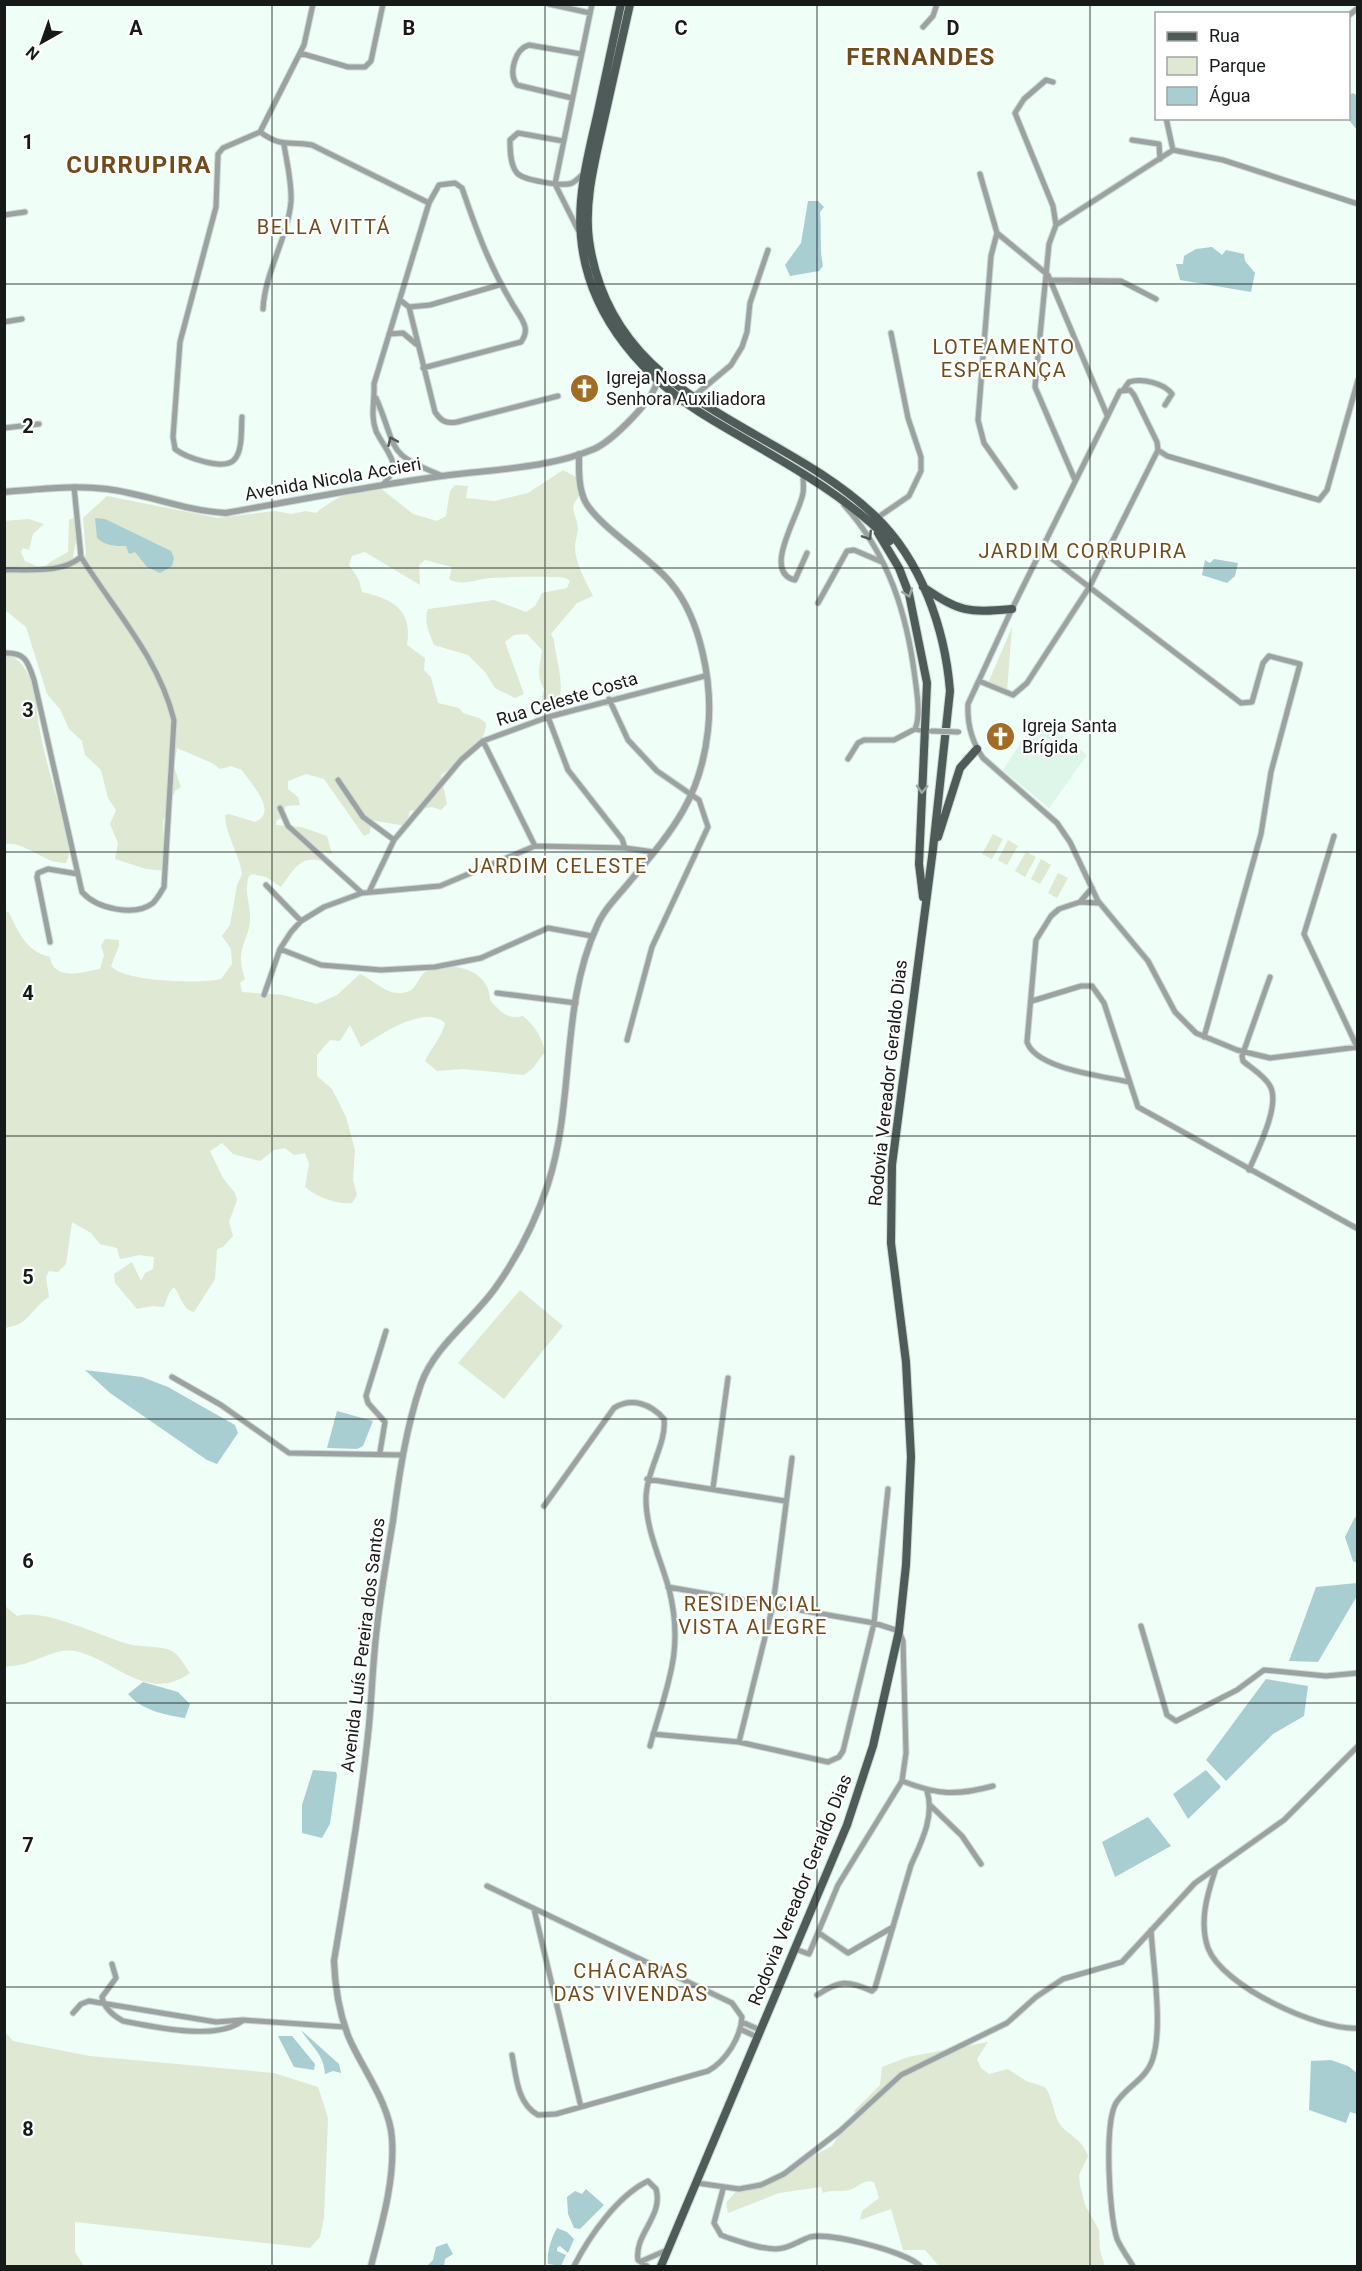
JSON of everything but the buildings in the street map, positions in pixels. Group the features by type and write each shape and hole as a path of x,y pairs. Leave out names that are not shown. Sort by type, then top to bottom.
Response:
{"main road":[{"name":"Rodovia Vereador Geraldo Dias","path":"621,4 585,173 581,237 585,263 601,305 626,345 657,381 683,402 831,491 874,520"},
{"name":"Rodovia Vereador Geraldo Dias","path":"630,4 594,164 589,205 589,238 600,283 617,318 645,356 692,398 848,493 874,520 922,585 944,648 950,691 933,849 896,1129 890,1213 910,1410 910,1494 899,1631 864,1775 843,1836 661,2266"},
{"path":"874,520 898,568 916,618 927,683 928,731 919,864 924,910"},
{"path":"922,585 944,602 962,610 1012,609"},
{"path":"933,849 960,768 977,749"}],"street":[{"path":"243,417 239,449 234,459 227,463 184,457 175,449 173,437 180,342 216,207 218,193 216,160 223,148 260,132 300,53 308,34 314,4"},
{"path":"300,53 348,67 365,67 371,61 383,4"},
{"path":"549,4 590,13"},
{"path":"581,237 574,218 556,190 555,184 592,4"},
{"path":"923,27 933,16 937,4"},
{"path":"572,98 517,85 513,75 516,54 524,46 529,45 581,54"},
{"path":"1053,82 1046,80 1035,88 1015,113 1053,206 1054,228 1035,387 1075,480"},
{"path":"1166,120 1173,150"},
{"path":"260,132 284,145 300,142 312,144 429,203"},
{"path":"563,141 518,133 510,140 513,166 518,174 555,184 572,183 585,173"},
{"path":"1132,140 1159,144 1160,159"},
{"path":"263,309 264,293 287,220 291,199 284,145"},
{"path":"1054,228 1173,150 1222,160 1358,204"},
{"path":"980,174 997,233 992,256 978,420 984,443 1015,487"},
{"path":"423,368 521,342 525,336 526,326 499,285 462,188 447,182 440,184 429,203 374,384 375,397 393,447 400,456 412,464 443,476"},
{"path":"4,215 25,212"},
{"path":"997,233 1049,277 1107,415"},
{"path":"692,398 731,365 742,347 747,332 750,303 768,250"},
{"path":"1049,277 1121,281 1156,299"},
{"path":"409,307 430,305 499,285"},
{"path":"400,300 409,307 435,412 444,422 457,422 558,396"},
{"path":"4,322 22,320"},
{"path":"389,334 403,333 417,346"},
{"path":"874,520 909,496 921,471 921,457 908,418 891,333"},
{"path":"1165,405 1173,394 1162,386 1136,380 1129,382 1122,390 1107,415 968,704 970,731 977,749 1057,824 1070,842 1099,903 1148,961 1175,1012 1186,1025 1204,1037 1243,1052 1270,1058 1357,1048 1304,934 1334,836"},
{"path":"1158,450 1167,456 1319,500 1327,490 1358,380"},
{"name":"Avenida Nicola Accieri","path":"4,492 74,487 110,489 201,510 226,513 383,485 514,468 579,454 609,440 649,401 657,381"},
{"path":"979,681 1006,694 1013,695 1020,692 1090,586 1158,450 1157,442 1134,395 1122,390"},
{"path":"375,397 372,410 376,430 393,460 395,469"},
{"path":"649,401 683,402"},
{"path":"4,428 39,424"},
{"name":"Avenida Luís Pereira dos Santos","path":"371,2266 386,2203 392,2138 388,2120 345,2027 335,1988 334,1961 364,1776 377,1627 403,1455 423,1380 434,1359 495,1288 520,1248 540,1205 559,1141 576,1003 583,964 592,936 603,914 654,852 693,796 709,727 705,676 699,646 685,603 658,569 586,502 580,482 579,454"},
{"path":"383,485 395,469 412,464"},
{"path":"803,475 803,493 781,552 783,574 787,578 795,580 807,553"},
{"path":"4,653 22,655 27,660 34,680 82,892 92,901 104,906 138,910 154,902 164,887 174,720 168,695 142,645 81,557 74,487"},
{"path":"831,491 869,537 907,623 916,690 918,722 915,729"},
{"path":"818,603 847,551 854,550 882,562"},
{"path":"1042,551 1240,703 1252,702 1263,663 1269,656 1300,664 1271,772 1261,834 1204,1037"},
{"path":"4,570 57,568 68,566 81,557"},
{"name":"Rua Celeste Costa","path":"369,892 394,840 461,760 483,741 548,717 609,699 705,676"},
{"path":"609,699 619,724 634,747 657,771 699,800 708,827 652,947 627,1040"},
{"path":"548,717 568,770 622,839 625,848"},
{"path":"848,759 858,743 864,740 894,740 915,729 970,731"},
{"path":"483,741 535,846"},
{"path":"338,780 363,817 394,840"},
{"path":"280,808 284,819 294,832 362,893"},
{"path":"264,995 280,949 294,927 324,907 362,893 440,886 535,846 625,848 654,852"},
{"path":"50,942 38,873 48,869 78,874"},
{"path":"266,885 301,921"},
{"path":"1080,902 1092,888"},
{"path":"1099,903 1080,902 1059,909 1051,916 1036,940 1033,948 1032,1001 1028,1042 1036,1056 1044,1061 1129,1082"},
{"path":"280,949 321,965 381,970 435,967 481,958 548,928 592,936"},
{"path":"1249,1170 1272,1111 1273,1095 1268,1081 1243,1061 1243,1052 1270,977"},
{"path":"1032,1001 1081,986 1092,986 1104,1003 1138,1107 1358,1229"},
{"path":"497,993 576,1003"},
{"path":"380,1452 385,1422 368,1403 366,1396 386,1330"},
{"path":"172,1377 221,1406 289,1453 380,1452 403,1455"},
{"path":"713,1488 728,1378"},
{"path":"544,1506 605,1420 623,1402 640,1403 659,1413 664,1419 663,1438 647,1479 646,1501 651,1529 669,1587 677,1644 676,1659 650,1746"},
{"path":"739,1742 773,1605 792,1458"},
{"path":"647,1479 785,1500"},
{"path":"653,1734 739,1742 828,1762 839,1757 863,1678 874,1623 888,1489"},
{"path":"669,1587 874,1623 899,1631 905,1664 906,1753 902,1781 838,1885 809,1954 795,1949"},
{"path":"1141,1626 1167,1715 1176,1721 1237,1690 1264,1670 1326,1676 1358,1673"},
{"path":"697,2183 723,2188 751,2188 784,2174 840,2131 901,2075 1007,2022 1036,1997 1063,1979 1122,1962 1195,1883 1284,1820 1358,1746"},
{"path":"902,1781 927,1791 952,1794 993,1786"},
{"path":"817,1995 845,1982 852,1982 872,1991 875,1989 911,1865 919,1850 931,1806 927,1791"},
{"path":"931,1806 962,1836 981,1864"},
{"path":"1216,1870 1206,1898 1204,1921 1208,1947 1218,1966 1258,1994 1295,2012 1329,2026 1358,2028"},
{"path":"487,1886 732,2003 742,2017 741,2026 724,2059 708,2071 544,2116 532,2112 520,2093 512,2055"},
{"path":"534,1909 580,2107"},
{"path":"819,1933 848,1953 893,1927"},
{"path":"1133,2266 1118,2241 1112,2219 1110,2126 1115,2104 1146,2073 1153,2059 1156,2027 1151,1930"},
{"path":"112,1964 116,1978 102,1997 114,2016 123,2020 159,2028 225,2030 243,2020"},
{"path":"73,2013 81,2004 89,2001 216,2022 243,2020 345,2027"},
{"path":"741,2026 758,2033"},
{"path":"574,2266 597,2228 636,2190 650,2181 657,2189 658,2207 638,2246 638,2260 647,2266"},
{"path":"723,2188 714,2223 721,2235 726,2237 774,2249 786,2248 810,2237 836,2238 904,2256 920,2266"},
{"path":"642,2261 668,2249"}],"shaded area":[{"path":"1036,720 1063,736 1087,755 1049,808 1003,770"}],"green space":[{"path":"563,470 576,477 581,494 573,507 578,528 575,553 581,572 593,596 577,603 551,634 561,680 558,700 541,702 544,689 539,675 542,650 527,634 514,635 505,642 524,694 515,698 495,688 485,672 468,655 434,645 426,619 428,609 494,600 526,612 535,606 542,593 567,588 570,581 566,578 498,578 459,582 449,579 452,567 425,560 419,565 420,585 365,552 352,556 349,565 359,580 362,592 391,602 403,614 407,623 407,645 425,658 424,670 431,677 438,703 459,708 463,713 479,718 486,723 485,731 470,753 441,775 447,804 441,810 432,807 410,811 405,826 371,820 370,833 364,836 324,779 306,774 288,781 288,789 298,797 300,805 286,806 282,817 276,821 276,825 301,827 327,836 332,854 323,852 321,861 314,859 302,862 281,887 266,877 252,874 249,876 247,891 250,923 241,958 245,979 240,983 242,992 283,995 317,1004 337,995 360,974 388,991 400,993 411,990 422,975 429,970 449,966 459,967 469,970 484,982 490,1000 501,1011 513,1017 523,1016 540,1037 545,1052 532,1069 524,1075 463,1069 437,1071 425,1061 445,1023 436,1018 426,1017 402,1023 361,1047 350,1025 340,1041 330,1040 317,1055 317,1076 332,1089 346,1117 355,1150 353,1180 357,1195 352,1203 327,1200 305,1187 309,1164 305,1153 294,1155 285,1148 274,1150 260,1161 233,1154 222,1143 210,1151 237,1200 229,1222 233,1236 223,1247 217,1249 215,1279 194,1312 184,1305 174,1287 164,1307 152,1306 137,1309 115,1283 114,1274 132,1262 141,1281 145,1273 153,1269 154,1257 140,1255 120,1259 117,1248 100,1244 91,1233 72,1222 66,1264 58,1272 49,1271 46,1277 49,1297 25,1320 5,1328 4,915 8,911 24,940 34,950 50,957 57,970 63,973 100,969 104,955 101,946 105,939 119,940 111,966 118,971 163,980 211,981 221,979 232,964 231,949 222,936 230,925 237,885 242,874 227,830 225,815 229,814 255,822 262,817 264,804 242,770 231,766 220,769 212,763 177,748 174,767 181,787 175,791 163,821 165,871 146,869 115,859 118,843 110,824 116,810 108,798 101,770 85,755 82,741 69,729 60,709 47,694 26,627 5,610 4,521 29,519 44,524 33,534 29,550 23,548 21,552 25,561 43,569 50,562 68,552 69,520 75,517 78,532 73,556 75,560 84,559 86,554 83,518 107,496 218,518 275,511 291,514 306,511 316,513 345,495 379,487 413,514 437,521 446,516 450,491 455,485 468,486 466,498 495,501 528,493"},
{"path":"1012,627 1007,691 989,681"},
{"path":"4,654 17,659 38,695 37,716 44,748 69,834 70,849 66,863 50,860 21,846 5,844"},
{"path":"993,834 1003,839 992,859 982,854"},
{"path":"1008,840 1018,846 1007,865 998,860"},
{"path":"1026,852 1036,857 1025,877 1015,871"},
{"path":"1041,859 1051,865 1040,884 1031,879"},
{"path":"1058,873 1068,878 1057,898 1048,893"},
{"path":"520,1290 563,1326 504,1399 458,1363"},
{"path":"5,1606 17,1616 29,1615 57,1619 128,1644 170,1650 180,1658 190,1673 174,1681 159,1684 145,1682 89,1656 69,1650 25,1664 5,1667"},
{"path":"4,2031 13,2041 90,2056 274,2073 318,2087 328,2118 324,2218 320,2237 310,2248 75,2222 75,2252 84,2266 5,2266"},
{"path":"988,2042 977,2059 981,2068 989,2074 1008,2069 1026,2081 1045,2087 1059,2123 1085,2150 1088,2156 1079,2175 1080,2185 1085,2205 1099,2230 1100,2251 1105,2266 939,2266 925,2250 903,2250 891,2209 860,2220 862,2211 879,2198 874,2182 871,2181 845,2191 823,2193 821,2187 779,2193 728,2213 726,2203 740,2187 771,2178 832,2146 849,2119 857,2117 854,2111 880,2085 882,2067 908,2057"}],"water":[{"path":"1352,93 1357,95 1357,130 1349,120"},
{"path":"808,201 818,201 824,207 820,212 823,266 819,271 790,276 785,265 801,243"},
{"path":"1212,247 1222,255 1226,250 1244,254 1245,261 1255,273 1251,292 1180,280 1176,264 1183,264 1184,256 1196,249"},
{"path":"95,518 105,519 171,551 174,558 172,566 160,573 147,567 135,552 129,554 126,546 110,545 100,541 97,538"},
{"path":"1214,559 1238,563 1235,576 1227,583 1202,575 1205,560 1210,563"},
{"path":"85,1370 142,1377 168,1387 235,1425 238,1433 217,1464 207,1460 110,1393"},
{"path":"337,1411 373,1421 363,1446 357,1449 327,1448"},
{"path":"1355,1517 1357,1519 1357,1563 1353,1561 1345,1537"},
{"path":"1357,1583 1357,1596 1318,1662 1289,1661 1316,1587"},
{"path":"1266,1679 1308,1686 1304,1716 1273,1734 1226,1781 1206,1760"},
{"path":"143,1682 178,1692 190,1704 185,1718 154,1711 133,1700 128,1694"},
{"path":"313,1770 336,1772 337,1775 330,1824 322,1838 302,1833 302,1805"},
{"path":"1206,1770 1221,1787 1188,1819 1173,1794"},
{"path":"1148,1817 1171,1846 1115,1877 1102,1842"},
{"path":"301,2030 339,2064 341,2073 333,2071 325,2074 320,2056"},
{"path":"278,2036 292,2036 315,2064 314,2070 294,2067"},
{"path":"1331,2060 1348,2066 1357,2073 1357,2114 1350,2112 1346,2123 1309,2110 1311,2061"},
{"path":"586,2189 604,2205 580,2229 574,2228 568,2214 567,2197 575,2191 582,2194"},
{"path":"557,2228 567,2232 574,2239 568,2253 560,2246 557,2248 557,2251 566,2255 561,2266 548,2264 550,2245"},
{"path":"447,2243 453,2254 445,2259 444,2266 427,2266 433,2260 436,2247"}],"place":[{"name":"Igreja Nossa Senhora Auxiliadora","path":"585,388"},
{"name":"Igreja Santa Brígida","path":"1001,736"}],"district":[{"name":"FERNANDES","path":"921,57"},
{"name":"CURRUPIRA","path":"139,165"},
{"name":"BELLA VITTÁ","path":"324,227"},
{"name":"LOTEAMENTO ESPERANÇA","path":"1004,358"},
{"name":"JARDIM CORRUPIRA","path":"1083,551"},
{"name":"JARDIM CELESTE","path":"558,866"},
{"name":"RESIDENCIAL VISTA ALEGRE","path":"753,1616"},
{"name":"CHÁCARAS DAS VIVENDAS","path":"631,1982"}]}
